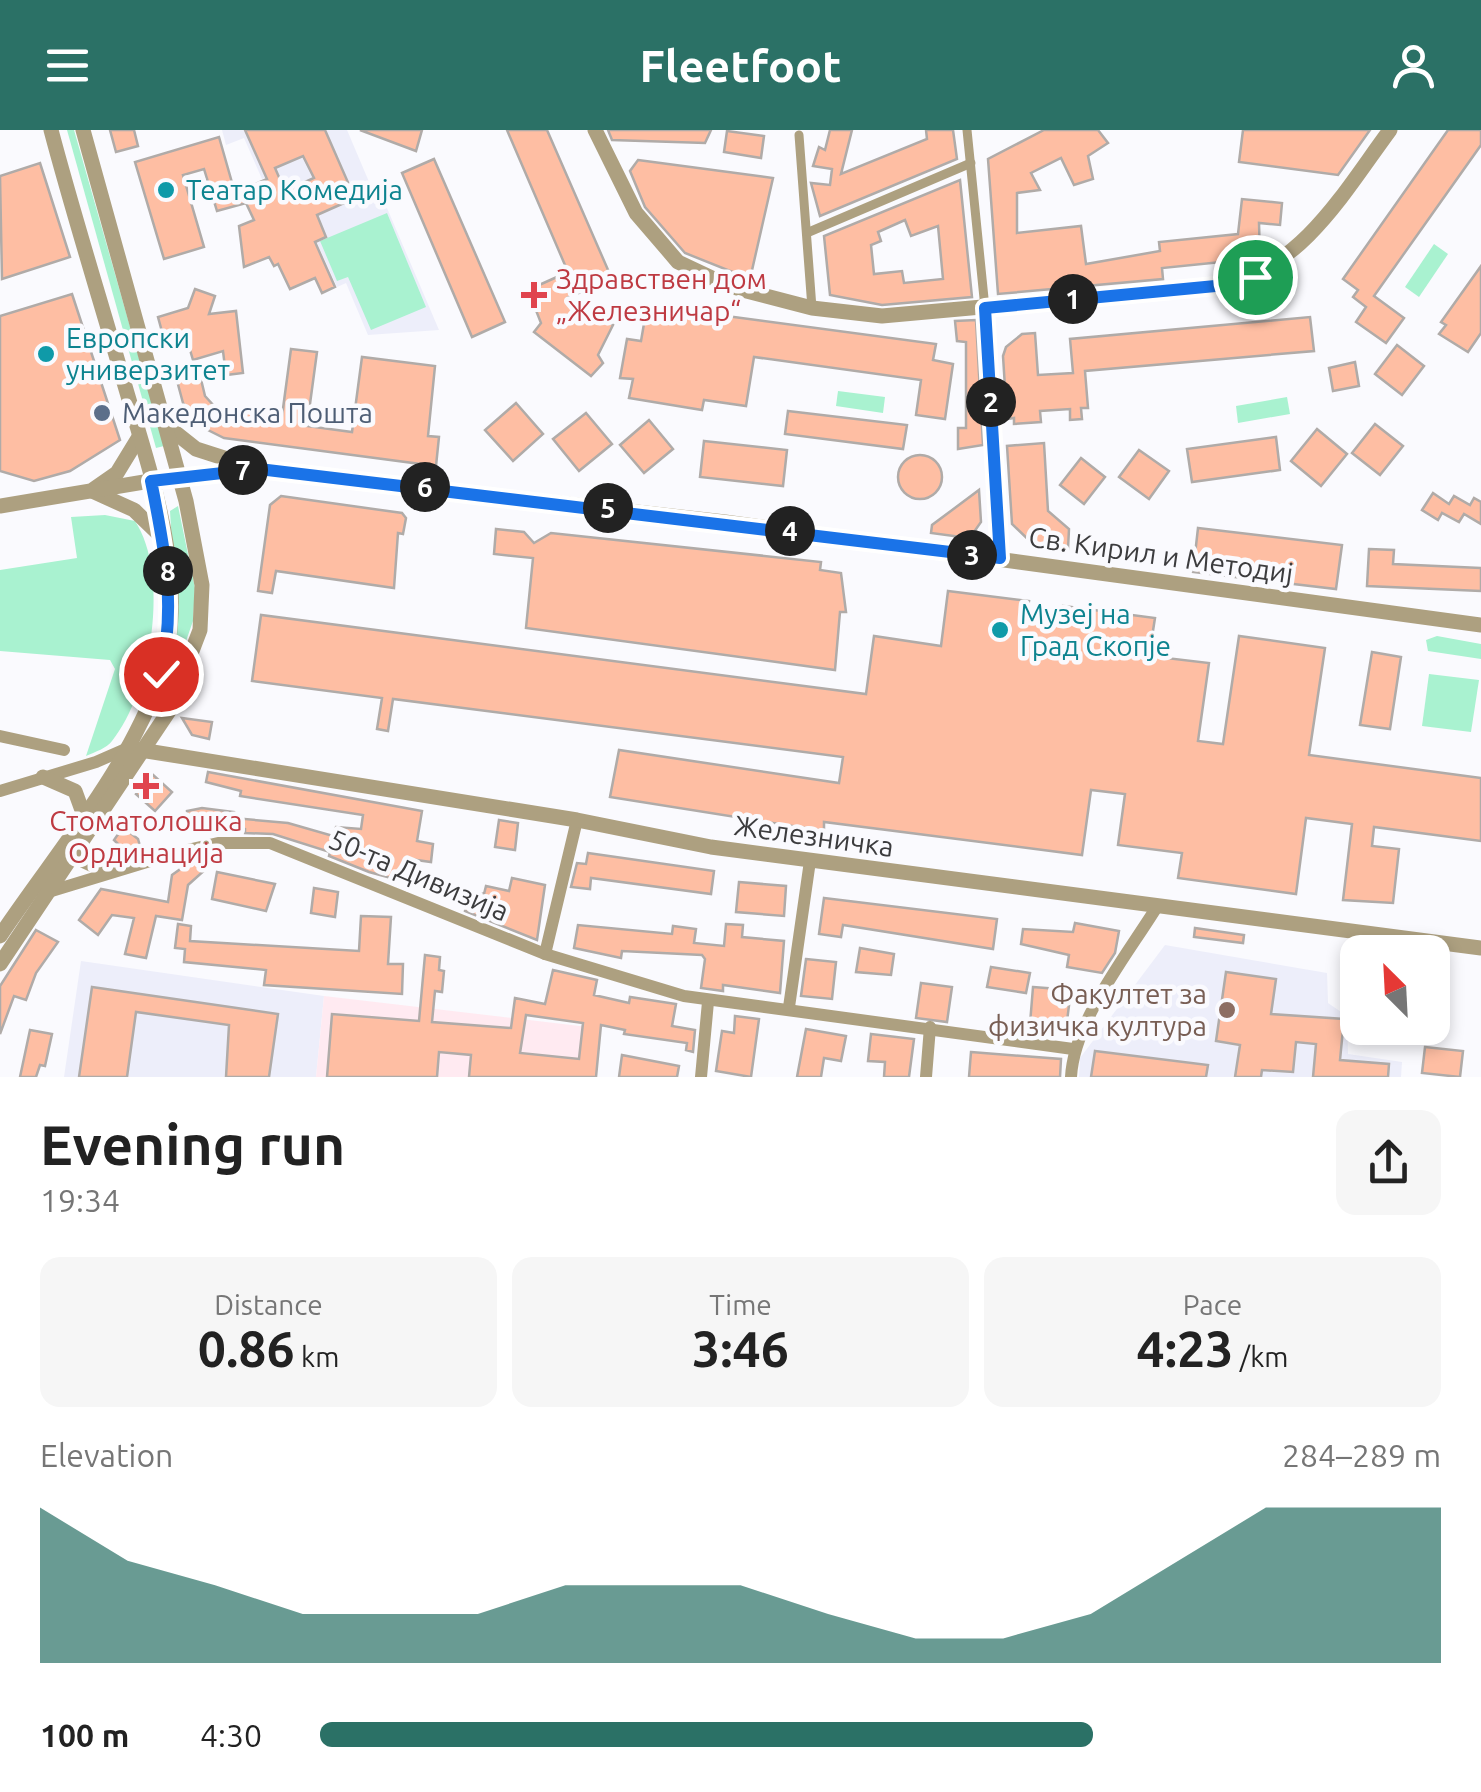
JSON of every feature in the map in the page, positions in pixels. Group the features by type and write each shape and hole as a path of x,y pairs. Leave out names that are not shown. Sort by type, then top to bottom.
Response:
{"street":[{"path":"0,936 83,814 181,688 200,630 202,584 180,476 83,130"},
{"path":"594,130 636,214 678,262 730,287 812,308 882,316 1226,285 1255,277 1308,238 1390,130"},
{"path":"968,130 985,308 1000,558"},
{"path":"0,964 136,748 161,674 171,625 162,538 151,481 49,133"},
{"path":"799,134 812,308"},
{"path":"809,232 971,163"},
{"path":"168,426 196,449 259,469"},
{"path":"139,436 116,473 92,490 134,510 162,538"},
{"name":"Св. Кирил и Методиј","path":"0,506 180,476 259,469 1000,558 1481,624"},
{"path":"0,736 64,750"},
{"path":"0,791 136,748"},
{"name":"Железничка","path":"136,748 810,861 1481,948"},
{"path":"43,777 75,791 83,814"},
{"path":"545,954 576,820"},
{"name":"50-та Дивизија","path":"45,893 218,844 270,842 545,954 708,1002 789,1007 1073,1049"},
{"path":"76,848 84,862 107,873"},
{"path":"789,1007 810,861"},
{"path":"1072,1077 1073,1049 1158,905"},
{"path":"702,1077 708,1002"},
{"path":"926,1077 930,1026"}],"shaded area":[{"path":"222,130 347,130 378,203 384,201 439,330 368,335 346,283 337,287 317,243 309,246 276,173 262,179 244,138 226,145"},
{"name":"Факултет за физичка култура","path":"1165,945 1327,973 1328,1003 1340,1011 1340,1045 1348,1045 1348,1054 1402,1062 1401,1077 1079,1077 1080,1058"},
{"path":"81,961 324,996 316,1077 64,1077"},
{"path":"324,996 588,1027 581,1077 316,1077"}],"green space":[{"path":"67,130 74,130 164,446 156,448"},
{"path":"387,213 426,307 371,330 348,277 337,281 320,241"},
{"path":"1434,244 1448,254 1419,297 1405,287"},
{"path":"838,391 885,397 883,413 836,406"},
{"path":"1287,397 1290,414 1238,423 1236,406"},
{"path":"178,506 195,588 193,621 162,710 177,626 170,511"},
{"path":"105,515 135,521 146,544 152,571 152,632 146,664 126,720 110,743 86,756 115,669 110,660 0,651 0,570 77,558 71,517"},
{"path":"1437,636 1481,644 1481,659 1428,651 1426,640"},
{"path":"1429,674 1479,680 1471,732 1422,726"}],"building":[{"path":"110,130 134,130 138,146 116,152"},
{"path":"245,130 325,130 350,187 339,192 344,203 317,215 326,237 315,242 335,287 322,293 315,278 290,289 278,264 274,266 269,257 244,267 239,226 254,220 246,203 217,211 204,169 183,175 204,247 164,259 135,162 219,137 235,193 267,179","holes":["303,156 314,178 285,191 275,168"]},
{"path":"360,130 422,130 416,151"},
{"path":"507,130 547,130 612,279 569,297 613,325 598,355 603,363 591,376 534,332 541,323 528,290 568,272"},
{"path":"608,130 711,130 705,143 612,140"},
{"path":"830,130 852,130 841,174 927,139 926,130 953,130 957,159 820,216 811,183 830,185 832,169 813,166 819,147 825,150"},
{"path":"1044,130 1098,130 1108,143 1088,156 1093,179 1074,185 1061,158 1031,173 1040,190 1017,193 1017,233 1081,226 1086,264 1160,251 1159,242 1238,234 1242,199 1282,203 1280,225 1259,223 1260,258 1162,268 1163,279 998,294 988,159"},
{"path":"1243,130 1370,130 1338,175 1239,162"},
{"path":"1448,130 1481,130 1481,145 1374,296 1404,318 1386,343 1356,322 1366,307 1353,297 1358,290 1343,279"},
{"path":"727,131 764,136 761,158 724,152"},
{"path":"434,159 505,322 472,337 402,173"},
{"path":"638,160 773,178 750,279 685,253 645,207 630,171"},
{"path":"40,163 70,257 2,279 0,176"},
{"path":"960,180 972,297 882,305 830,295 824,236","holes":["905,220 911,236 938,226 943,279 904,283 902,271 874,274 871,245 881,241 878,232"]},
{"path":"1481,266 1481,333 1468,352 1439,334 1446,325 1441,322"},
{"path":"195,289 215,296 209,314 236,311 243,373 226,375 223,351 193,360 185,333 164,339 158,317 188,308"},
{"path":"72,294 120,440 70,471 34,481 0,471 0,316"},
{"path":"659,307 936,344 933,360 953,364 945,419 916,415 921,380 754,357 746,406 704,400 702,410 629,398 633,379 620,378 627,339 641,341 645,318 657,320"},
{"path":"1310,317 1314,351 1085,371 1088,408 1081,408 1082,419 1070,420 1070,409 1040,411 1041,422 1014,424 1014,418 1007,419 1003,356 1006,347 1022,334 1035,333 1038,375 1073,373 1070,339"},
{"path":"976,320 983,445 958,449 958,428 966,428 966,342 957,341 955,321"},
{"path":"1397,345 1424,366 1402,395 1375,374"},
{"path":"291,349 317,352 307,426 352,432 362,357 435,366 428,436 439,437 436,466 224,438 202,427 183,403 176,377 199,371 205,396 216,408 282,416"},
{"path":"1355,362 1359,386 1333,391 1329,368"},
{"path":"516,403 543,434 513,461 485,430"},
{"path":"788,411 907,425 903,449 785,434"},
{"path":"586,413 612,444 579,471 553,439"},
{"path":"649,420 673,449 644,473 620,445"},
{"path":"1375,424 1403,446 1380,475 1352,453"},
{"path":"1317,429 1347,454 1321,486 1291,461"},
{"path":"1276,437 1280,470 1192,482 1187,449"},
{"path":"704,441 787,450 783,486 700,477"},
{"path":"1044,443 1048,511 1069,529 1068,549 1036,547 1012,524 1007,446"},
{"path":"1139,450 1169,471 1149,499 1119,477"},
{"path":"920,455 936,461 942,477 936,493 920,499 904,493 898,477 904,461"},
{"path":"1081,458 1105,477 1084,504 1060,485"},
{"path":"979,490 981,522 974,532 961,537 931,533 932,525"},
{"path":"1433,493 1449,504 1454,496 1470,505 1474,498 1481,502 1481,524 1464,514 1459,522 1442,513 1438,520 1422,510"},
{"path":"281,496 402,513 406,518 403,534 398,533 394,588 276,571 272,593 258,591 270,505"},
{"path":"1198,528 1342,545 1336,589 1193,572"},
{"path":"496,529 524,532 534,543 551,533 821,562 820,570 841,573 846,612 840,612 835,670 526,628 533,558 494,554"},
{"path":"1369,549 1394,550 1393,564 1481,568 1481,591 1367,586"},
{"path":"948,591 1029,601 1027,613 1061,617 1063,606 1155,618 1149,656 1209,663 1198,741 1223,744 1239,636 1325,648 1309,755 1481,778 1481,841 1374,827 1372,846 1399,849 1393,903 1343,900 1352,824 1306,818 1296,894 1178,878 1182,853 1118,845 1125,794 1091,790 1082,855 824,822 824,831 610,797 619,750 839,783 843,757 393,699 388,731 377,729 382,698 252,681 261,615 866,694 874,636 941,646"},
{"path":"1372,652 1401,657 1390,729 1360,725"},
{"path":"182,718 212,722 209,739 192,735"},
{"path":"208,772 422,811 417,841 433,844 431,862 416,860 413,884 369,872 329,856 330,852 273,834 245,833 245,829 201,822 201,828 188,831 187,811 202,808 234,812 233,818 288,823 333,836 336,827 361,829 363,815 240,796 241,791 206,782"},
{"path":"152,774 172,792 155,811 136,794"},
{"path":"499,820 518,823 515,850 495,847"},
{"path":"123,827 138,839 142,853 131,857 114,840"},
{"path":"588,853 714,871 711,894 591,878 590,889 571,887 577,863 586,864"},
{"path":"196,858 206,869 188,885 182,920 156,916 146,958 125,954 134,918 112,915 98,935 79,920 101,889 168,902 172,875"},
{"path":"217,872 275,884 266,911 212,899"},
{"path":"512,878 545,885 537,940 465,911 469,891 484,894 486,886 509,891"},
{"path":"739,882 786,886 784,916 736,912"},
{"path":"314,888 338,892 335,917 311,913"},
{"path":"824,898 997,919 993,949 843,925 841,937 819,934"},
{"path":"361,916 391,917 388,964 403,964 402,994 264,985 266,970 184,962 185,949 175,948 178,924 191,926 190,941 359,951"},
{"path":"1075,923 1119,931 1115,953 1102,973 1067,967 1069,955 1021,944 1023,929 1073,932"},
{"path":"726,924 743,925 742,937 784,941 780,993 723,985 723,991 701,988 705,959 702,955 622,951 621,958 574,948 578,925 672,934 673,926 696,929 694,943 724,946"},
{"path":"1195,928 1244,935 1243,943 1194,937"},
{"path":"36,930 58,942 36,973 26,1000 14,996 0,1034 0,986"},
{"path":"860,948 894,954 891,975 856,972"},
{"path":"425,955 440,957 439,970 444,971 442,992 435,991 432,1022 511,1028 515,998 545,1004 553,970 597,980 594,995 629,1003 630,997 676,1004 672,1026 695,1030 693,1052 686,1050 687,1043 624,1034 625,1030 601,1025 596,1077 469,1077 471,1055 439,1052 437,1077 327,1077 332,1014 419,1021","holes":["526,1015 583,1023 579,1059 520,1053"]},
{"path":"806,959 836,962 832,999 801,996"},
{"path":"991,967 1030,973 1026,993 987,987"},
{"path":"1226,972 1276,979 1271,1014 1340,1019 1340,1060 1389,1064 1388,1077 1313,1077 1316,1044 1296,1042 1293,1072 1262,1070 1261,1077 1235,1077 1240,1045 1216,1041"},
{"path":"921,983 952,987 947,1022 916,1018"},
{"path":"92,987 278,1014 269,1077 226,1077 229,1025 136,1012 127,1077 79,1077"},
{"path":"1033,987 1071,990 1066,1029 1030,1024"},
{"path":"735,1016 759,1019 751,1077 716,1071 722,1031 734,1033"},
{"path":"806,1029 846,1036 841,1061 824,1058 821,1077 797,1077"},
{"path":"30,1030 52,1034 45,1066 40,1065 36,1077 20,1077"},
{"path":"871,1034 914,1039 909,1077 884,1077 885,1062 868,1061"},
{"path":"1425,1047 1463,1051 1460,1077 1422,1073"},
{"path":"1095,1051 1208,1065 1206,1077 1091,1077"},
{"path":"971,1052 1061,1059 1060,1077 969,1077"},
{"path":"622,1055 679,1066 677,1077 619,1077"}],"place":[{"name":"Театар Комедија","path":"166,190"},
{"name":"Здравствен дом „Железничар“","path":"534,295"},
{"name":"Европски универзитет","path":"46,354"},
{"name":"Македонска Пошта","path":"102,413"},
{"name":"Музеј на Град Скопје","path":"1000,630"},
{"name":"Стоматолошка Ординација","path":"146,786"},
{"name":"Факултет за физичка култура","path":"1227,1010"}],"route":[{"path":"161,674 171,625 168,571 151,481 259,469 1000,558 985,308 1226,285 1255,277"}]}
